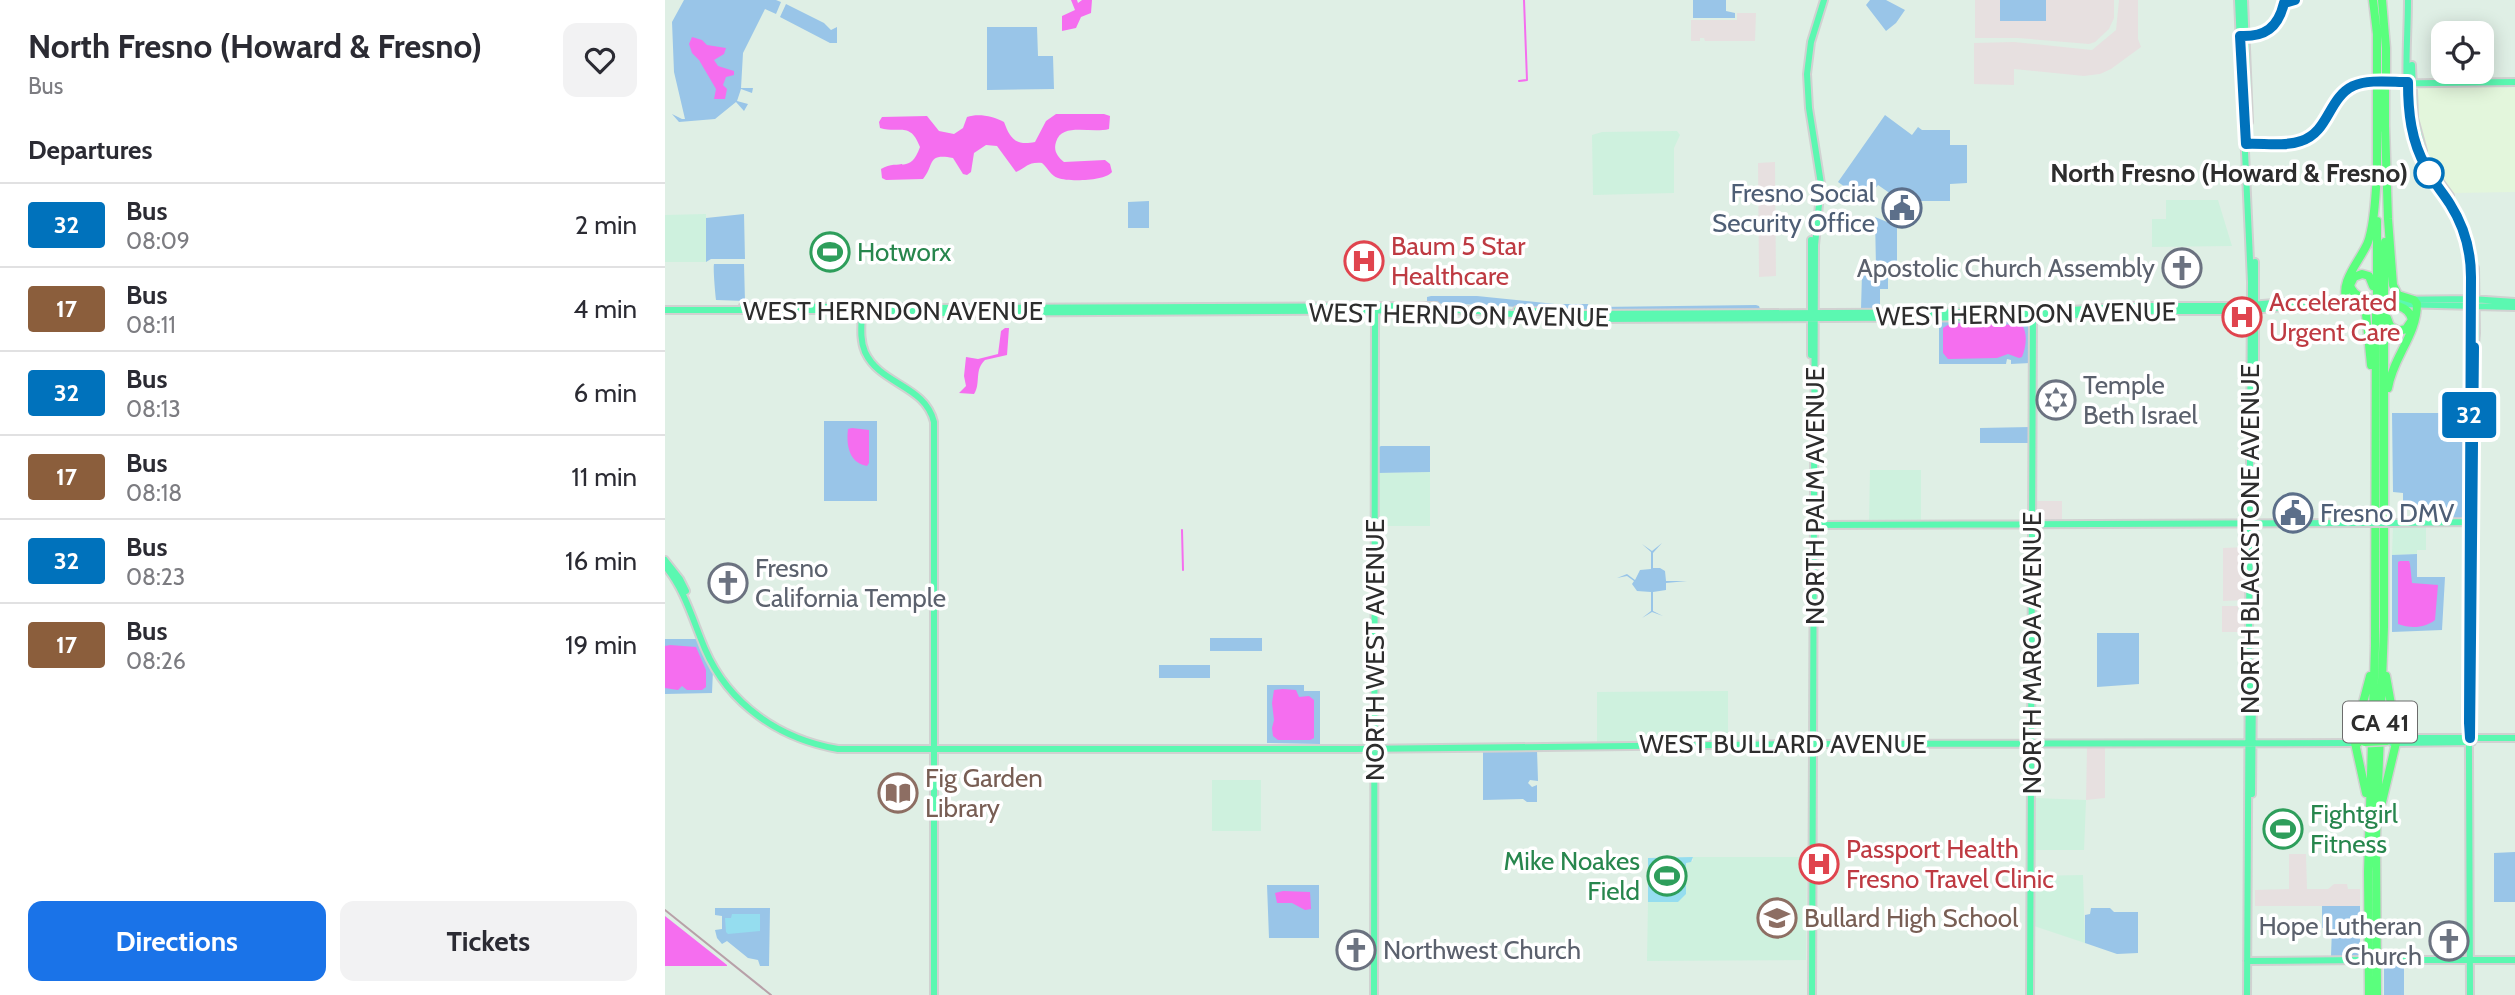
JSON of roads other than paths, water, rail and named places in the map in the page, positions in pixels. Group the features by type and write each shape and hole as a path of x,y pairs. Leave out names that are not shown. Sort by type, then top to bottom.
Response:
{"highway":[{"name":"CA 41","path":"2373,0 2381,75 2377,176 2384,628 2376,839 2377,995"},
{"name":"CA 41","path":"2381,75 2385,34 2382,0"},
{"name":"CA 41","path":"2369,995 2368,831 2380,416 2376,359 2385,237 2385,126 2381,90"},
{"path":"2380,416 2396,361 2414,327 2415,302 2400,296 2393,287 2385,126"},
{"path":"2377,176 2370,234 2349,276 2348,302 2362,309 2367,316 2380,416"},
{"path":"2376,839 2391,740 2384,628"},
{"path":"2368,831 2360,742 2375,646"},
{"path":"2360,742 2391,740"}],"main road":[{"name":"NORTH PALM AVENUE","path":"1811,995 1815,396 1811,242 1817,183 1804,83 1809,39 1822,0"},
{"name":"NORTH BLACKSTONE AVENUE","path":"2242,2 2242,67 2249,111 2248,144 2254,232 2250,453 2254,480 2249,622 2253,650 2248,764 2252,809 2249,961"},
{"name":"NORTH BLACKSTONE AVENUE","path":"2242,2 2249,223 2256,281 2251,346 2255,376 2249,995"},
{"path":"2410,2 2409,114 2416,146 2431,178 2454,211 2470,250 2473,302"},
{"path":"2410,31 2410,82 2421,148 2432,171 2460,214 2475,269 2469,557 2470,995"},
{"name":"NORTH PALM AVENUE","path":"1809,39 1809,108 1821,184 1813,264 1816,286 1811,369 1815,719 1813,744"},
{"path":"2248,144 2293,143 2306,139 2317,132 2336,101 2350,88 2365,83 2515,82"},
{"path":"1810,136 1819,159"},
{"path":"2249,223 2254,232"},
{"path":"2348,302 2415,302"},
{"path":"2348,302 2515,304"},
{"name":"WEST HERNDON AVENUE","path":"665,308 860,308 936,313 1373,308 1481,310 1568,318 2033,314 2129,307 2254,307 2348,302"},
{"path":"860,308 858,344 871,367 917,398 930,420 931,702 935,796 933,968"},
{"path":"860,308 865,352 873,364 921,398 931,411 934,422 935,720 931,787 934,995"},
{"name":"NORTH WEST AVENUE","path":"1373,308 1373,995"},
{"name":"NORTH WEST AVENUE","path":"1373,308 1373,995"},
{"name":"NORTH MAROA AVENUE","path":"2030,995 2033,314"},
{"path":"871,367 887,374"},
{"path":"1811,369 1815,396"},
{"path":"1811,453 1814,480"},
{"path":"1813,525 2470,522"},
{"path":"2470,522 2470,740"},
{"path":"2469,557 2472,578"},
{"path":"665,560 683,584 715,669 732,692 785,733 825,745"},
{"path":"665,566 674,571"},
{"path":"665,566 676,581 696,622"},
{"path":"931,660 935,679"},
{"path":"2469,679 2472,698"},
{"path":"1811,701 1815,719"},
{"path":"931,702 935,720"},
{"path":"2205,744 2223,740"},
{"name":"WEST BULLARD AVENUE","path":"825,745 897,748 1373,748 2196,743 2223,740 2250,742"},
{"path":"2391,740 2514,741"},
{"path":"2250,742 2360,742"},
{"name":"WEST BULLARD AVENUE","path":"2196,743 2250,742"},
{"name":"WEST BULLARD AVENUE","path":"825,745 838,749 897,748"},
{"path":"838,749 846,746"},
{"path":"931,787 935,796"},
{"path":"1371,796 1375,828"},
{"path":"931,809 935,821"},
{"path":"2249,961 2515,960"}],"waterway":[{"path":"1519,81 1527,80 1524,0"},
{"path":"1182,530 1183,570"}],"railway":[{"path":"665,910 771,995"}],"place":[{"name":"North Fresno (Howard & Fresno)","path":"2429,173"},
{"name":"Fresno Social Security Office","path":"1902,208"},
{"name":"Hotworx","path":"830,252"},
{"name":"Baum 5 Star Healthcare","path":"1364,261"},
{"name":"Apostolic Church Assembly","path":"2182,268"},
{"name":"Accelerated Urgent Care","path":"2242,317"},
{"name":"Temple Beth Israel","path":"2056,400"},
{"name":"Fresno DMV","path":"2293,513"},
{"name":"Fresno California Temple","path":"728,583"},
{"name":"Fig Garden Library","path":"898,793"},
{"name":"Fightgirl Fitness","path":"2283,829"},
{"name":"Passport Health Fresno Travel Clinic","path":"1819,864"},
{"name":"Mike Noakes Field","path":"1667,876"},
{"name":"Bullard High School","path":"1777,918"},
{"name":"Hope Lutheran Church","path":"2449,941"},
{"name":"Northwest Church","path":"1356,950"}]}
